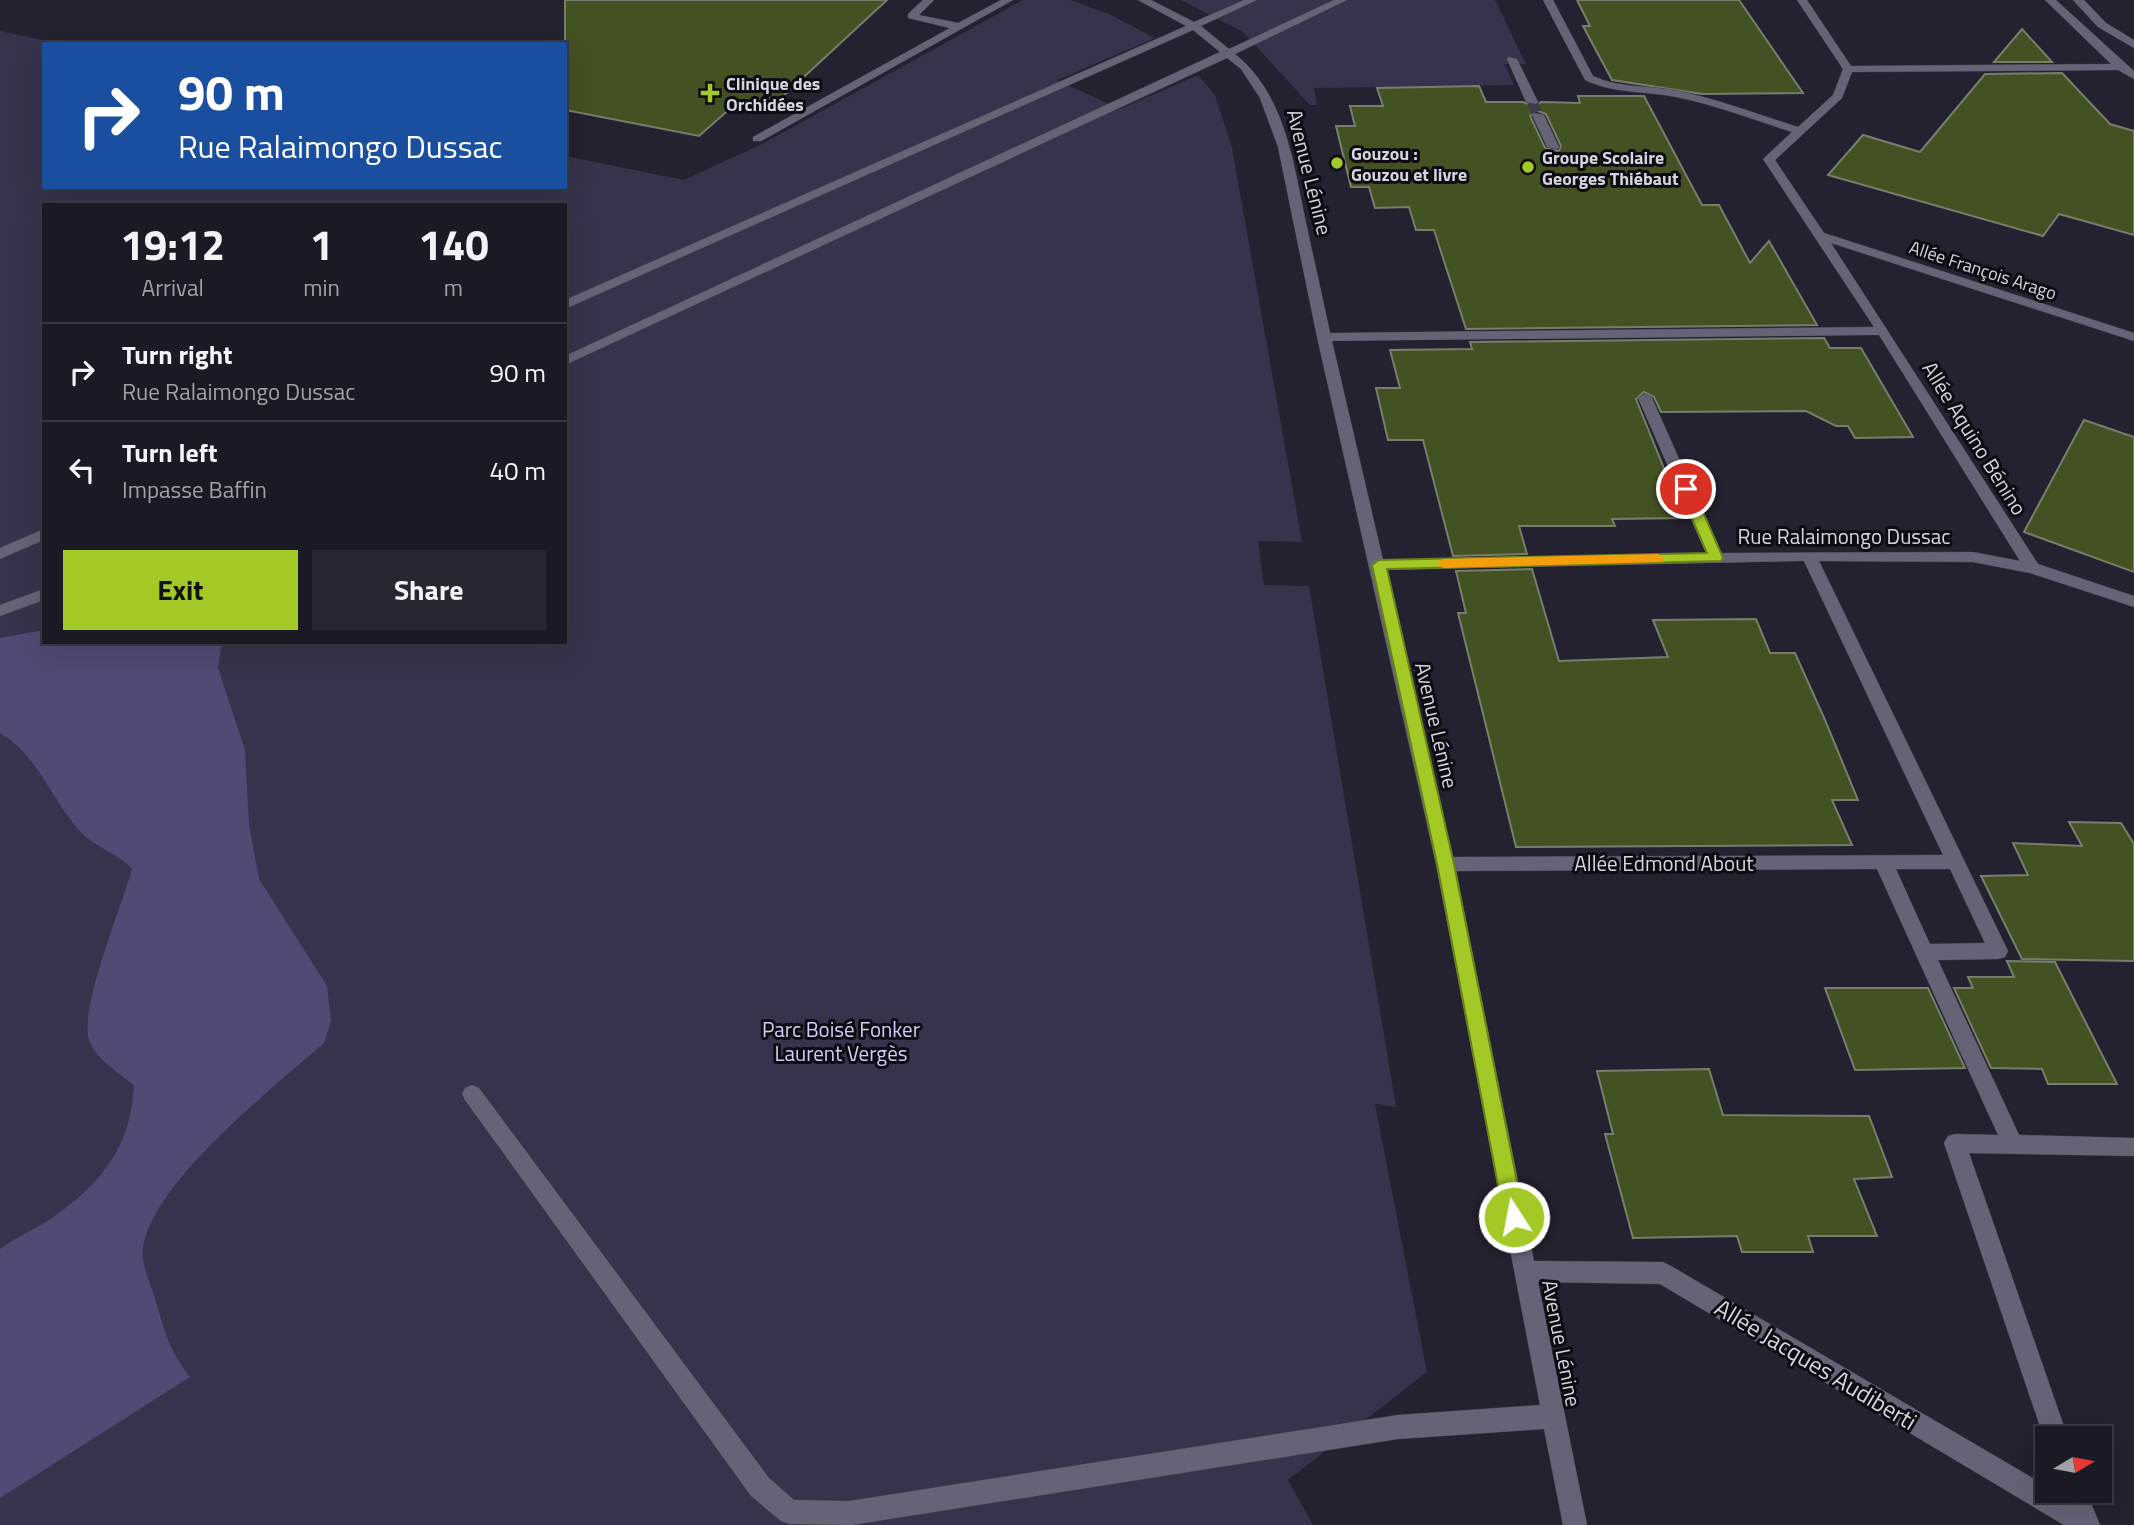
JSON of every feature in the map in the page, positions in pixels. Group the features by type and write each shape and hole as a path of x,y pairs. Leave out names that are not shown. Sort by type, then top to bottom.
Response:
{"street":[{"path":"929,0 912,16 960,27"},
{"path":"757,139 1007,0"},
{"name":"Avenue Lénine","path":"1143,0 1194,26 1231,53 1258,83 1272,111 1284,146 1324,337 1379,565 1445,864 1575,1525"},
{"path":"567,304 1252,0"},
{"path":"567,360 1342,0"},
{"path":"1548,0 1588,78 1626,89 1669,92 1797,130 1838,96 1849,69"},
{"path":"1802,0 1849,69"},
{"path":"2050,0 2120,67 2134,76"},
{"path":"2078,0 2102,25 2134,45"},
{"path":"1512,59 1532,102"},
{"path":"1849,69 2120,67"},
{"path":"1538,116 1553,146"},
{"name":"Allée Aquino Bénino","path":"1797,130 1769,159 1883,331 2032,568"},
{"name":"Allée François Arago","path":"1821,236 2134,337"},
{"path":"1324,337 1883,331"},
{"path":"1645,398 1716,558"},
{"path":"0,554 42,535"},
{"path":"1808,556 1998,951 1925,952"},
{"name":"Rue Ralaimongo Dussac","path":"1379,565 1808,556 1973,558 2032,568 2134,602"},
{"path":"0,611 42,595"},
{"path":"1883,862 2013,1145"},
{"name":"Allée Edmond About","path":"1445,864 1956,862"},
{"path":"472,1094 760,1487 790,1511 849,1513 1398,1427 1553,1416"},
{"path":"2052,1426 1955,1143 2134,1147"},
{"name":"Allée Jacques Audiberti","path":"1525,1271 1663,1273 2087,1524"},
{"path":"2079,1503 2087,1524"}],"green space":[{"name":"Parc Boisé Fonker Laurent Vergès","path":"1023,0 1071,0 1109,14 1155,38 1057,80 1120,109 1198,75 1215,95 1232,148 1302,542 1258,541 1264,585 1309,586 1396,1107 1375,1104 1427,1372 1288,1480 1313,1525 0,1525 0,31 52,42 42,42 42,189 567,189 567,156 684,180 764,143"},
{"path":"1181,0 1495,0 1526,64 1505,64 1514,85 1314,88 1317,105 1310,105 1243,32"}],"shaded area":[{"path":"42,630 42,644 222,644 218,668 245,750 249,824 259,879 327,986 331,1021 324,1043 245,1112 185,1173 162,1204 147,1233 143,1259 145,1270 169,1343 190,1377 0,1498 0,1249 56,1215 101,1175 120,1144 127,1126 134,1086 97,1054 89,1040 88,1025 90,1005 103,956 132,869 83,834 67,816 34,764 13,742 0,733 0,638"}],"building":[{"name":"Clinique des Orchidées","path":"565,0 887,0 766,112 733,106 699,136 567,110"},
{"path":"1577,0 1739,0 1803,93 1702,94 1612,80 1583,26 1590,26"},
{"path":"2022,29 2052,62 1994,62"},
{"path":"2062,73 2110,124 2134,131 2134,235 2059,214 2043,236 1828,175 1863,135 1920,152 1985,74"},
{"name":"Groupe Scolaire Georges Thiébaut","path":"1479,86 1486,102 1523,102 1535,107 1541,102 1580,103 1578,96 1644,96 1702,205 1719,205 1750,263 1769,241 1817,325 1466,329 1434,230 1416,230 1409,207 1375,208 1369,187 1351,187 1336,126 1355,126 1350,106 1383,106 1377,88","holes":["1535,110 1546,114 1561,146 1559,151 1545,148 1530,116"]},
{"path":"1824,338 1830,348 1861,348 1913,437 1855,438 1848,426 1836,426 1806,411 1661,412 1654,397 1644,392 1636,399 1684,518 1612,519 1615,526 1519,526 1527,554 1453,556 1423,440 1388,440 1376,388 1400,388 1390,350 1472,349 1470,342"},
{"path":"2084,420 2134,437 2134,572 2024,532"},
{"path":"1532,569 1559,661 1668,657 1653,620 1756,619 1770,653 1795,653 1825,720 1858,800 1832,800 1852,845 1516,847 1458,613 1466,613 1456,571"},
{"path":"2069,822 2121,823 2134,844 2134,961 2022,959 1981,876 2028,875 2013,843 2082,846"},
{"path":"2007,961 2055,962 2117,1084 2048,1084 2042,1069 1991,1068 1954,988 1973,988 1968,977 2014,977"},
{"path":"1825,988 1928,988 1965,1068 1855,1070"},
{"path":"1709,1069 1723,1115 1869,1116 1892,1177 1854,1179 1877,1236 1808,1236 1813,1252 1742,1252 1737,1236 1633,1238 1605,1134 1613,1134 1597,1071"}],"tunnel":[{"path":"1532,102 1538,115"}],"slow traffic":[{"path":"1443,563 1658,559"}],"place":[{"name":"Clinique des Orchidées","path":"710,93"},
{"name":"Gouzou : Gouzou et livre","path":"1337,163"},
{"name":"Groupe Scolaire Georges Thiébaut","path":"1528,167"}],"route":[{"path":"1514,1217 1445,864 1379,565 1716,558 1686,489"}]}
